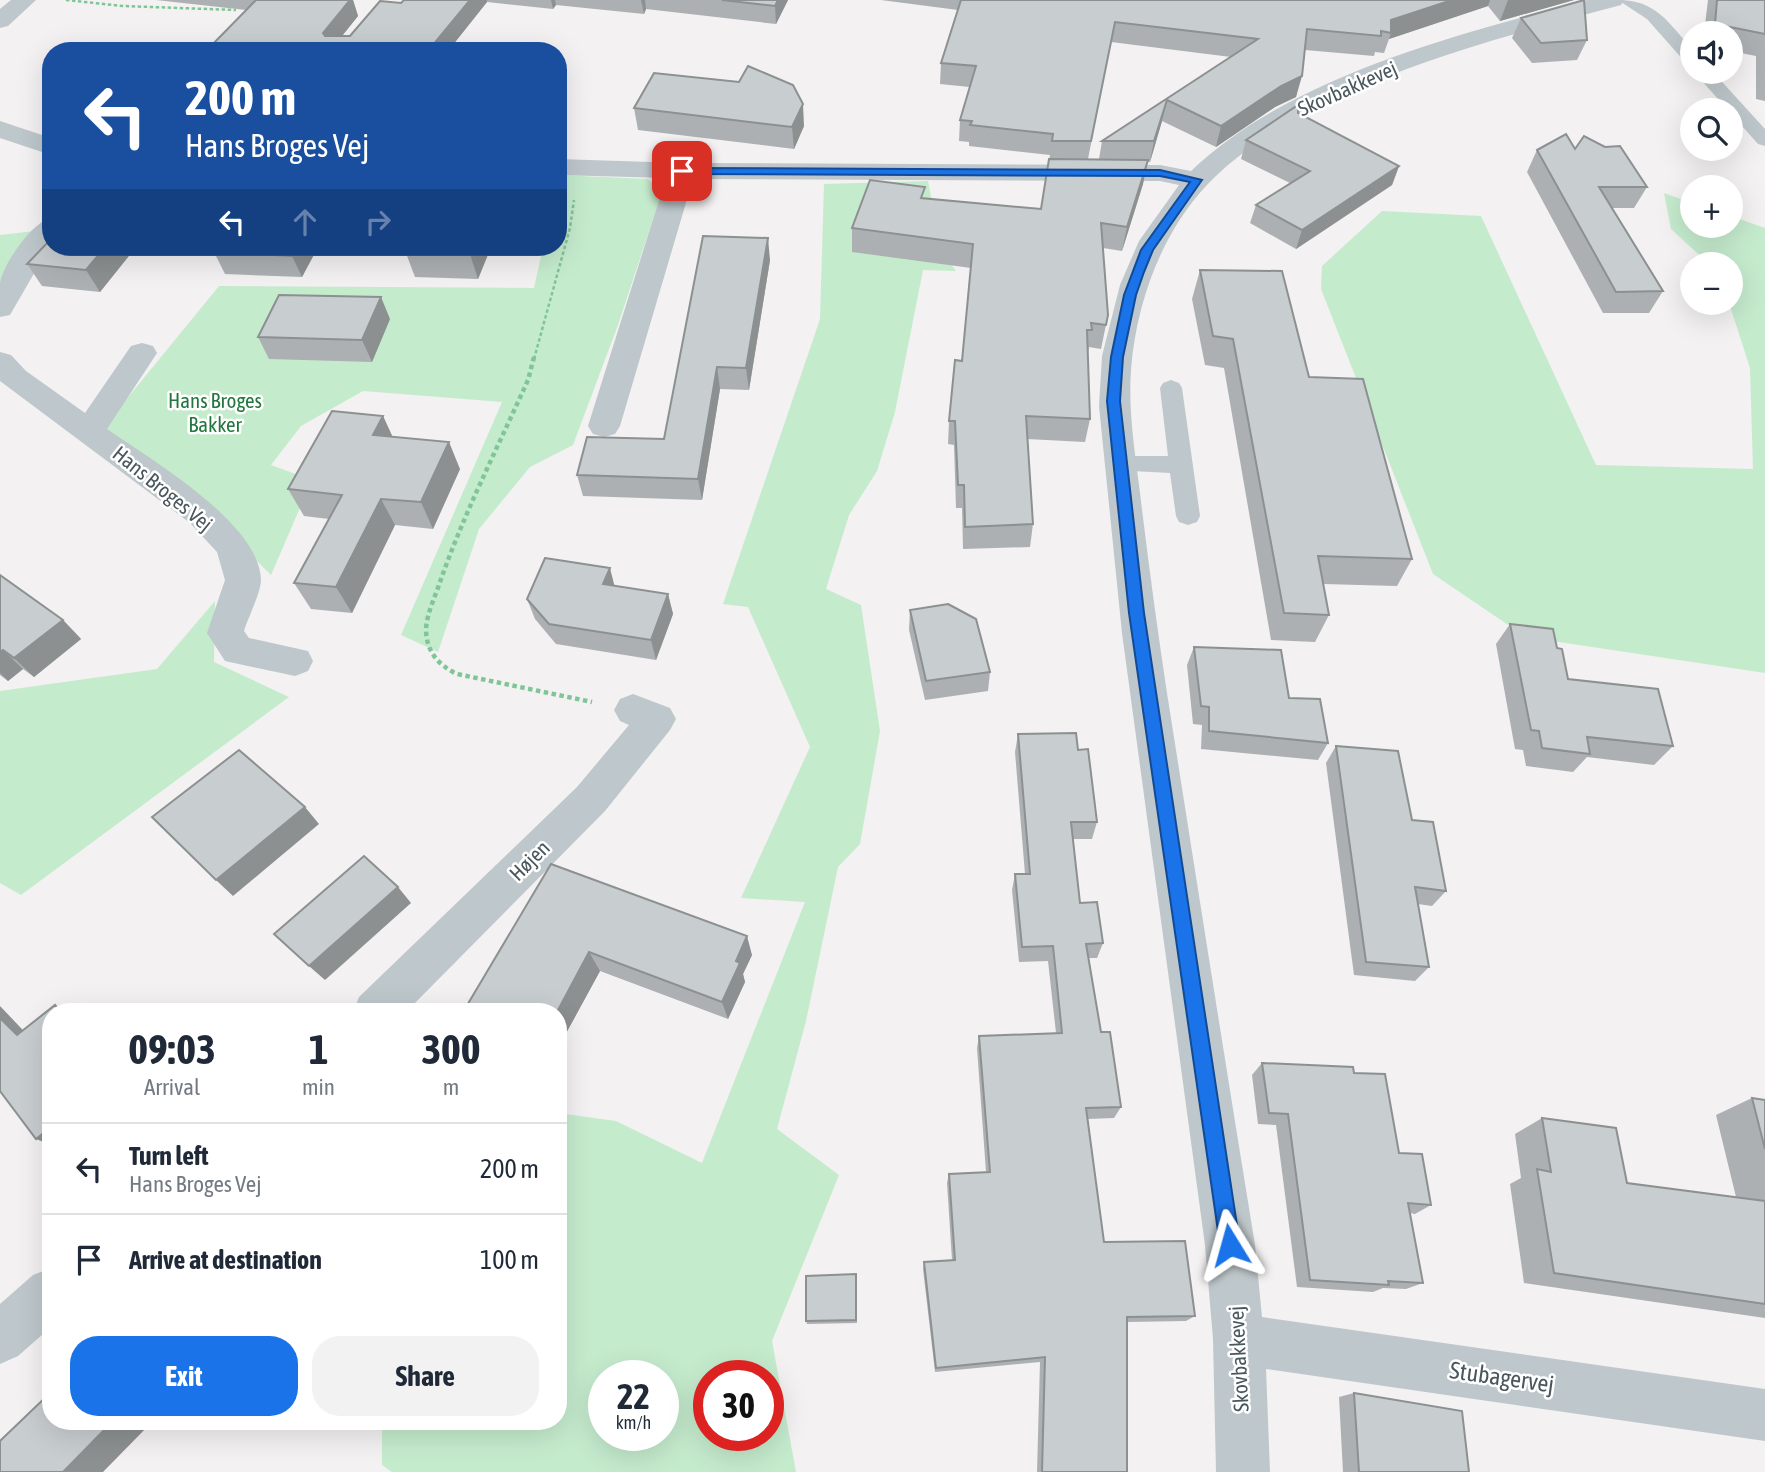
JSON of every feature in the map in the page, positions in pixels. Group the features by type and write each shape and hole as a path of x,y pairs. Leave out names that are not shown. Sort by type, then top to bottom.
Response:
{"street":[{"path":"0,21 25,0"},
{"name":"Skovbakkevej","path":"1243,1472 1239,1339 1228,1231 1136,613 1114,401 1117,357 1130,295 1147,250 1197,180 1232,150 1278,118 1324,95 1427,54 1488,33 1613,0"},
{"path":"0,129 42,144"},
{"path":"567,167 682,171 1160,173 1197,180"},
{"path":"604,426 682,171"},
{"path":"0,308 32,248 42,236"},
{"path":"90,430 142,353"},
{"name":"Hans Broges Vej","path":"0,362 16,378 202,514 233,547 243,580 225,633 238,651 295,661"},
{"name":"Højen","path":"384,1003 591,799 657,719 633,710"},
{"path":"0,1338 42,1301"},
{"name":"Stubagervej","path":"1239,1339 1765,1415"}],"lane":[{"path":"1626,0 1653,15 1680,45"},
{"path":"1714,84 1765,140"},
{"path":"1171,388 1188,516"},
{"path":"1121,464 1181,465"}],"path":[{"path":"66,0 123,6 236,10"},
{"path":"567,170 575,196 567,239"},
{"path":"562,256 528,380 449,556 426,631 433,657 443,667 457,674 633,710"}],"green space":[{"name":"Hans Broges Bakker","path":"567,175 648,179 662,192 618,325 573,445 530,467 479,529 438,652 401,635 502,402 363,391 301,426 271,465 312,480 271,575 228,532 103,428 219,286 534,288 541,256 567,256"},
{"path":"928,181 942,253 956,271 923,270 895,412 877,471 849,515 826,589 861,605 880,731 860,844 838,867 806,1021 777,1129 839,1175 772,1341 775,1360 693,1360 693,1451 784,1451 784,1406 796,1472 392,1472 382,1465 382,1430 567,1430 567,1114 616,1121 702,1163 805,902 741,898 810,747 748,607 723,604 820,319 824,184"},
{"path":"1664,193 1680,199 1680,237 1671,229"},
{"path":"1382,211 1481,216 1596,465 1753,469 1750,368 1733,315 1743,315 1743,252 1696,252 1681,238 1743,238 1743,220 1765,228 1765,673 1526,637 1433,574 1321,289 1322,266"},
{"path":"35,231 0,297 0,235"},
{"path":"215,601 214,662 289,697 21,895 0,883 0,691 157,669"}],"building":[{"path":"256,0 350,0 323,33 325,36 350,36 380,1 401,3 404,0 470,0 435,42 215,42"},
{"path":"722,0 778,0 775,6"},
{"path":"961,0 1452,0 1391,20 1391,33 1381,31 1381,36 1307,29 1302,76 1281,86 1221,126 1167,100 1154,141 1102,141 1258,39 1115,22 1091,141 1052,141 1053,134 970,125 972,121 960,120 976,66 941,63"},
{"path":"1584,0 1587,40 1541,43 1521,18"},
{"path":"1717,0 1765,0 1765,34 1743,30 1743,21 1715,21"},
{"path":"748,66 793,85 803,104 792,127 634,108 654,73 739,82"},
{"path":"1298,105 1298,113 1399,166 1302,230 1256,205 1310,171 1246,140"},
{"path":"1566,134 1575,149 1584,136 1605,147 1620,146 1647,187 1599,187 1663,291 1616,292 1537,150"},
{"path":"1049,159 1148,160 1127,227 1101,223 1108,315 1106,325 1091,323 1092,330 1087,330 1090,419 1026,416 1033,524 965,527 964,485 958,485 955,421 949,421 955,360 962,361 973,244 852,228 870,180 925,187 921,198 1041,209"},
{"path":"703,236 768,238 746,368 717,367 698,479 577,475 587,437 664,439"},
{"path":"42,248 42,256 98,256 86,270 27,264"},
{"path":"1200,270 1282,271 1309,377 1363,379 1412,559 1318,556 1329,615 1284,613 1233,339 1213,336"},
{"path":"279,295 381,297 362,340 258,337"},
{"path":"332,411 383,416 373,435 449,442 421,502 381,499 336,587 294,583 342,495 288,489"},
{"path":"545,558 610,568 603,584 668,594 651,640 549,624 527,599"},
{"path":"0,575 63,620 14,658 3,650 0,652"},
{"path":"948,604 976,619 990,672 926,681 910,610"},
{"path":"1510,624 1553,629 1557,648 1562,649 1568,679 1658,689 1673,746 1587,737 1590,754 1542,748 1539,731 1531,730"},
{"path":"1194,647 1281,650 1289,698 1320,699 1328,743 1209,731 1209,707 1201,706"},
{"path":"1076,733 1078,750 1088,749 1097,822 1071,822 1080,903 1097,902 1103,943 1086,944 1101,1032 1110,1032 1121,1107 1086,1108 1104,1242 1185,1241 1195,1316 1127,1317 1127,1472 1042,1472 1045,1357 936,1368 924,1262 955,1260 949,1174 990,1172 979,1036 1062,1033 1053,946 1022,947 1015,874 1030,874 1018,734"},
{"path":"1336,746 1398,751 1412,820 1433,822 1446,891 1415,887 1429,967 1366,962"},
{"path":"239,750 305,807 216,880 152,817"},
{"path":"364,856 398,887 309,966 274,934"},
{"path":"551,864 747,936 736,961 740,963 722,1002 589,952 562,1003 468,1003"},
{"path":"42,1015 42,1134 36,1139 0,1091 0,1018 17,1035"},
{"path":"1262,1063 1353,1067 1354,1073 1385,1074 1399,1153 1422,1154 1431,1205 1408,1203 1423,1283 1388,1281 1389,1285 1310,1280 1288,1114 1269,1113"},
{"path":"1752,1098 1765,1100 1765,1149"},
{"path":"1542,1118 1616,1128 1627,1183 1765,1201 1765,1304 1554,1273 1537,1169 1551,1172"},
{"path":"856,1274 856,1320 806,1321 806,1276"},
{"path":"1354,1393 1462,1411 1469,1472 1359,1472"},
{"path":"42,1401 42,1430 104,1430 63,1472 0,1472 0,1441"}],"route":[{"path":"682,171 1160,173 1197,180 1147,250 1138,272 1130,295 1117,357 1114,401 1136,613 1230,1245"}]}
